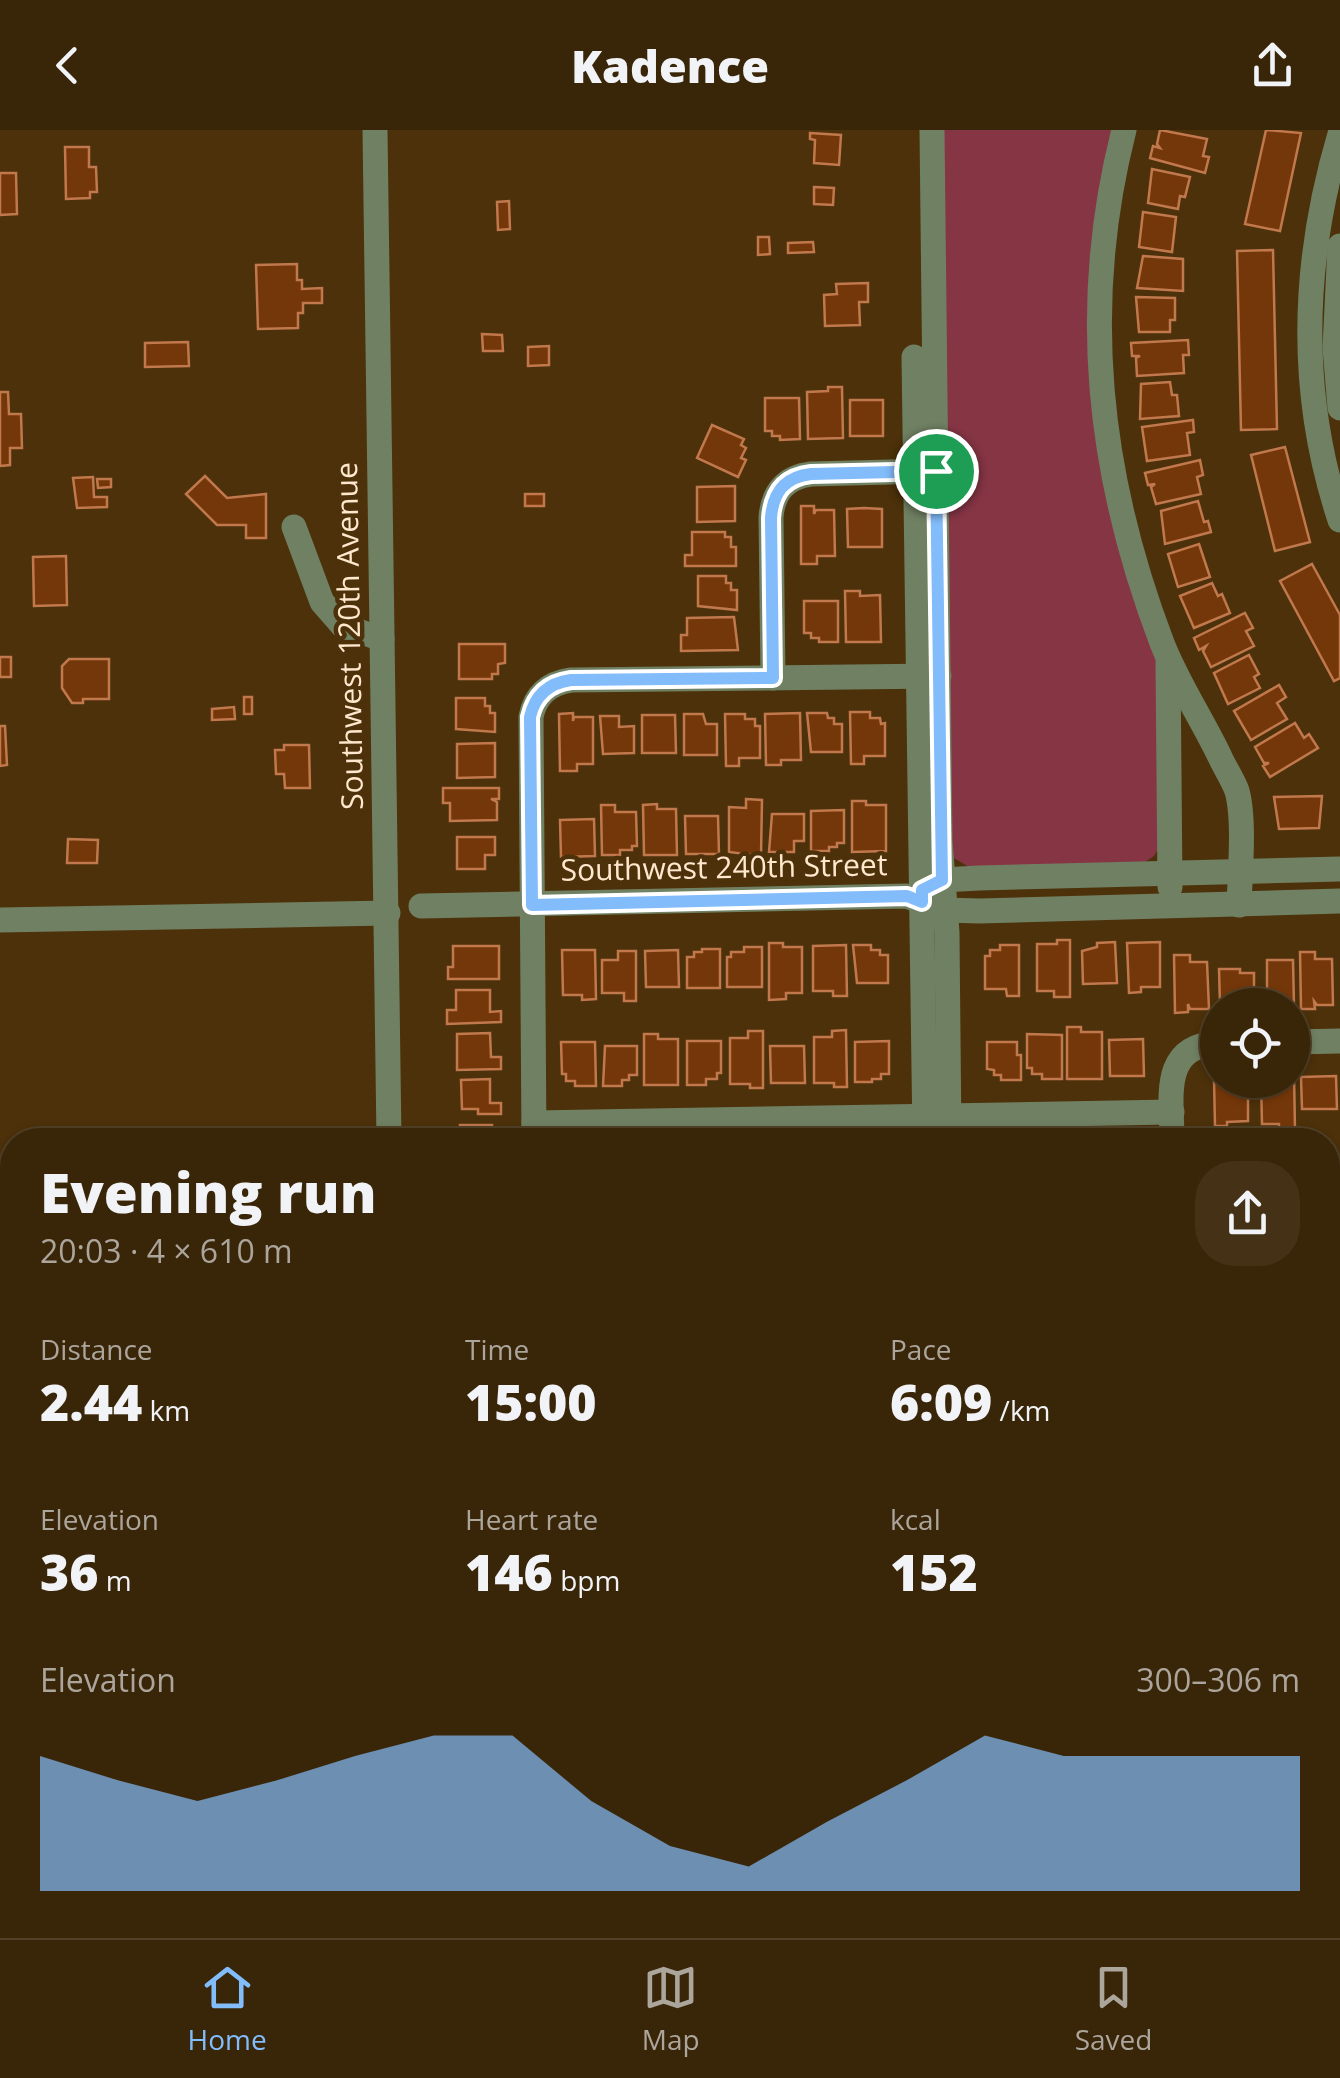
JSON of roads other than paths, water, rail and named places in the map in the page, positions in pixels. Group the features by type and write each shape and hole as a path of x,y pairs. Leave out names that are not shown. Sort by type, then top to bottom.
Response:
{"street":[{"name":"Southwest 120th Avenue","path":"375,130 389,1128"},
{"path":"932,130 926,471 927,896 937,1128"},
{"path":"1124,130 1110,193 1102,259 1102,412 1123,524 1168,658 1238,793 1238,905"},
{"path":"1340,134 1316,229 1340,408"},
{"path":"1340,246 1317,428 1340,520"},
{"path":"914,357 926,471"},
{"path":"773,678 771,518 782,486 798,476 811,474 926,471"},
{"path":"294,528 322,602 343,626 382,639"},
{"path":"1168,658 1170,906"},
{"path":"534,1128 530,717 543,692 558,682 571,680 929,676"},
{"path":"1169,726 1182,713 1199,714"},
{"name":"Southwest 240th Street","path":"927,896 1170,874 1340,869"},
{"name":"Southwest 240th Street","path":"421,906 927,896 1170,906 1340,901"},
{"path":"0,920 388,913"},
{"path":"1310,1042 1340,1041"},
{"path":"1172,1128 1174,1071 1188,1052 1200,1046"},
{"path":"951,1128 1172,1112"}]}
